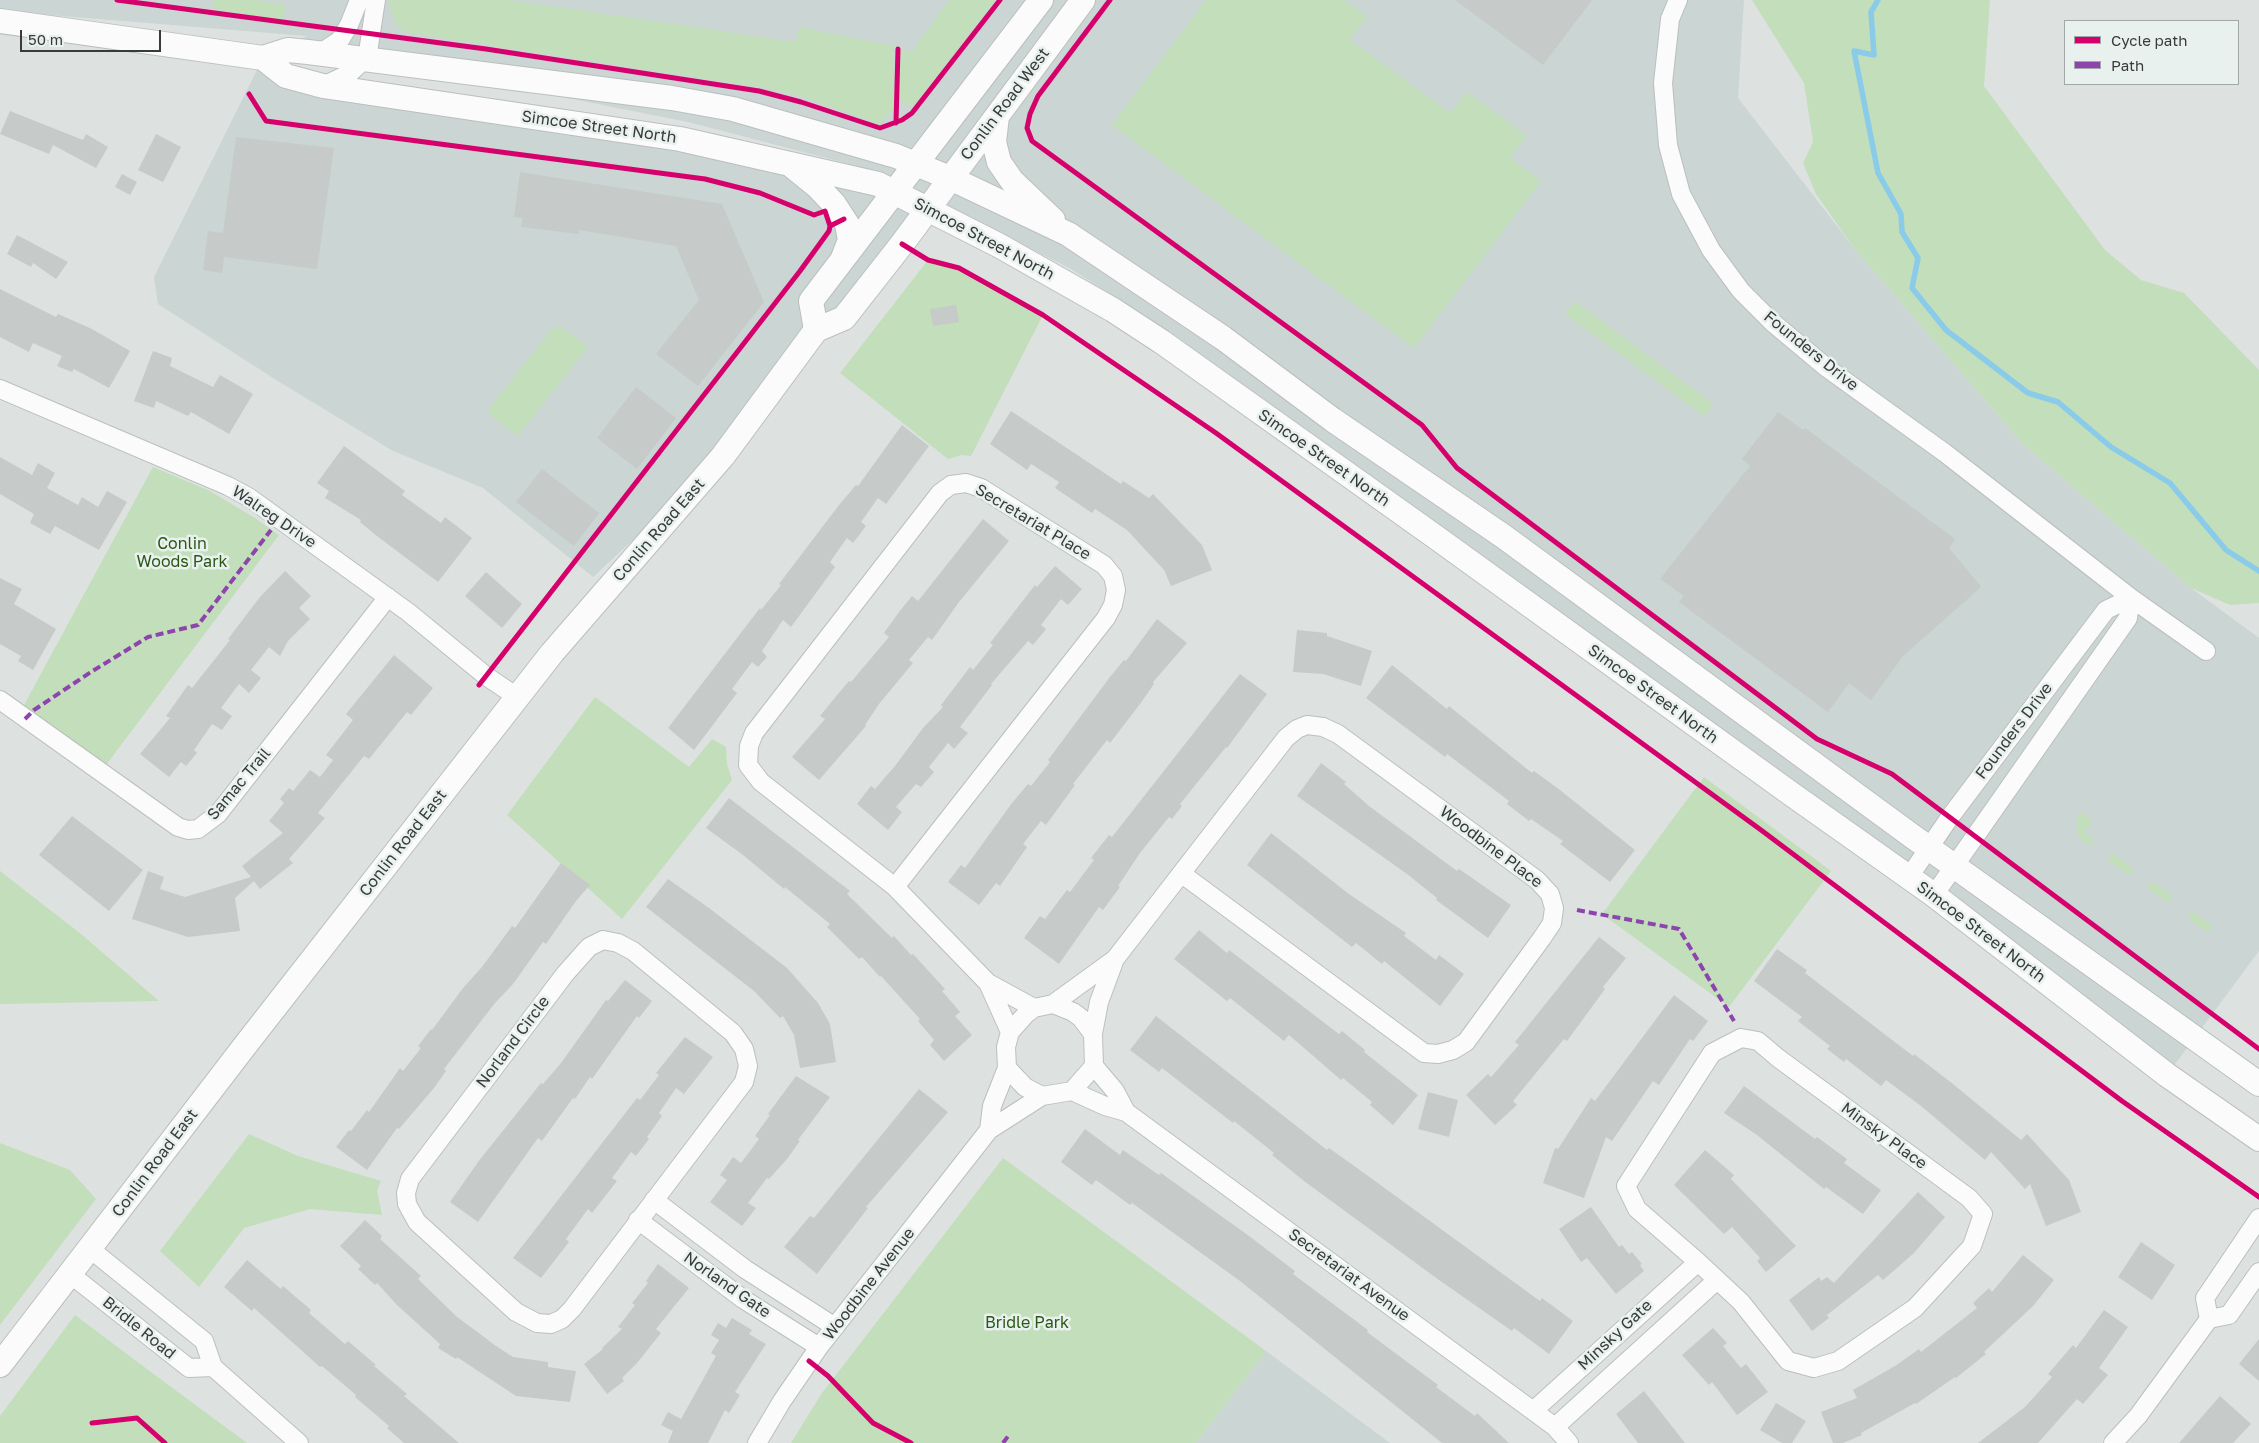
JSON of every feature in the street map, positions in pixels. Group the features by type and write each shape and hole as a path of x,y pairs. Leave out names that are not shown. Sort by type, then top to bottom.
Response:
{"main road":[{"path":"928,208 844,318 816,330 811,301 1040,0"},
{"name":"Conlin Road West","path":"928,208 1083,0"},
{"path":"0,21 263,58 288,50 663,97 733,109 896,156 950,178 1068,234 1223,338 1333,420 1503,536 1929,848 2259,1084"},
{"name":"Simcoe Street North","path":"263,58 286,76 323,86 680,138 878,184 928,208 1078,290 1162,342 1934,894 2167,1074 2259,1139"},
{"path":"997,116 994,142 999,162 1012,181 1068,234"},
{"path":"787,162 818,187 834,204 847,224 850,240 842,262"},
{"name":"Conlin Road East","path":"0,1365 517,697 552,653 723,456 816,330"}],"street":[{"path":"308,52 325,50 340,40 349,25 359,0"},
{"path":"323,86 350,73 364,60 368,52 376,0"},
{"name":"Founders Drive","path":"1678,0 1670,19 1663,83 1668,145 1681,194 1711,250 1741,291 1772,322 1827,368 1946,453 2131,598 2206,651"},
{"name":"Walreg Drive","path":"0,389 250,498 388,597 486,676 517,697"},
{"name":"Secretariat Place","path":"895,887 1106,618 1115,598 1116,590 1113,576 1104,565 982,488 966,483 951,485 940,493 754,733 749,746 748,765 761,782 895,887 988,983 1034,1008"},
{"name":"Samac Trail","path":"0,700 178,827 188,830 198,829 218,814 388,597"},
{"name":"Founders Drive","path":"1909,877 1956,809 2106,610 2131,598"},
{"name":"Founders Drive","path":"1934,894 2128,618 2131,598"},
{"name":"Woodbine Place","path":"1053,1004 1115,959 1286,738 1297,729 1307,725 1323,727 1338,734 1537,880 1550,894 1554,908 1552,923 1466,1042 1454,1050 1438,1054 1424,1053 1182,874"},
{"name":"Norland Circle","path":"603,940 618,943 633,951 733,1033 744,1049 748,1066 744,1082 638,1220 572,1309 562,1319 551,1324 538,1322 516,1312 417,1222 407,1204 410,1179 577,959 589,947 603,940"},
{"name":"Woodbine Place","path":"1093,1034 1099,1002 1115,959"},
{"name":"Secretariat Place","path":"988,983 1010,1032"},
{"path":"989,1130 992,1106 1008,1068 1006,1047 1010,1032 1015,1024 1034,1008 1053,1004 1073,1012 1093,1034 1094,1066 1072,1091 1042,1096 1025,1087 1008,1068"},
{"name":"Minsky Place","path":"1741,1038 1758,1041 1778,1058 1969,1198 1983,1214 1972,1246 1915,1308 1838,1361 1814,1368 1788,1361 1741,1302 1717,1280 1637,1209 1626,1186 1712,1053 1741,1038"},
{"name":"Secretariat Avenue","path":"1094,1066 1115,1091 1126,1112"},
{"name":"Secretariat Avenue","path":"1072,1091 1105,1106 1126,1112 1534,1410 1555,1427 1568,1443"},
{"name":"Woodbine Avenue","path":"757,1443 782,1401 819,1347 989,1130 1042,1096"},
{"name":"Norland Gate","path":"654,1200 745,1269 835,1327"},
{"path":"2113,1443 2138,1416 2208,1318 2205,1298 2259,1218"},
{"name":"Norland Gate","path":"638,1220 743,1299 819,1347"},
{"name":"Bridle Road","path":"70,1274 189,1368 212,1367 204,1341 89,1248"},
{"name":"Minsky Gate","path":"1534,1410 1698,1262"},
{"path":"2208,1318 2229,1315 2259,1272"},
{"name":"Minsky Gate","path":"1555,1427 1717,1280"},
{"path":"212,1367 299,1443"}],"shaded area":[{"path":"0,0 1744,0 1738,98 1854,248 2024,445 2191,588 2259,638 2259,951 2167,1075 1790,793 1467,544 1176,336 1071,269 880,172 688,122 402,65 288,50 286,76 680,139 928,208 902,244 816,330 723,456 593,577 483,488 393,451 273,378 158,304 154,277 263,58 307,36 0,11"},
{"path":"1266,1351 1390,1443 1196,1443"}],"green space":[{"path":"214,0 256,0 286,5 283,21 213,9"},
{"path":"388,0 510,0 796,42 799,27 894,46 893,112 887,115 880,125 806,98 770,89 404,32 395,24"},
{"path":"949,0 996,0 915,104 910,107 900,100 897,65 900,49 912,52"},
{"path":"1206,0 1344,0 1367,16 1350,40 1450,113 1467,92 1527,136 1510,158 1541,181 1414,348 1112,125"},
{"path":"1752,0 1990,0 1984,86 2105,250 2141,280 2184,293 2259,370 2259,603 2230,605 2191,588 2024,445 1854,248 1816,194 1803,163 1813,142 1804,83"},
{"path":"928,260 959,268 1043,315 971,456 962,455 948,459 840,373"},
{"path":"1575,301 1713,404 1704,416 1565,314"},
{"path":"560,326 588,347 518,436 490,415 490,407 552,329"},
{"name":"Conlin Woods Park","path":"153,467 210,491 279,535 106,765 24,705"},
{"path":"595,697 689,767 712,739 726,747 727,764 732,780 622,919 507,815"},
{"path":"1704,777 1831,871 1729,1007 1602,914"},
{"path":"2080,812 2093,821 2084,833 2094,840 2090,845 2083,842 2077,833 2077,819"},
{"path":"2113,854 2132,868 2133,873 2127,874 2110,862 2108,857"},
{"path":"0,871 81,934 159,1001 0,1004"},
{"path":"2153,882 2172,896 2172,901 2167,902 2150,890 2148,885"},
{"path":"2193,912 2212,926 2212,930 2206,931 2190,920 2188,915"},
{"path":"249,1134 298,1156 381,1181 377,1191 382,1215 310,1209 244,1228 199,1287 160,1251"},
{"path":"0,1143 70,1170 96,1199 0,1325"},
{"name":"Bridle Park","path":"1003,1158 1266,1351 1196,1443 791,1443 822,1393"},
{"path":"75,1315 247,1443 0,1443 0,1416"}],"building":[{"path":"1455,0 1592,0 1543,65"},
{"path":"10,111 83,140 86,134 108,147 96,168 53,145 49,154 0,134"},
{"path":"156,134 181,147 163,182 138,170"},
{"path":"236,137 334,148 317,269 224,257 222,273 203,270 208,231 223,233"},
{"path":"520,172 722,204 764,302 698,386 656,354 699,300 676,246 579,230 579,234 521,227 523,218 514,217"},
{"path":"122,174 137,182 130,195 115,187"},
{"path":"17,235 68,262 56,279 33,263 31,267 7,254"},
{"path":"0,289 56,317 58,314 92,329 130,351 109,388 74,369 72,372 57,366 62,356 33,343 29,352 0,337"},
{"path":"956,305 959,322 933,326 930,309"},
{"path":"153,351 172,358 170,366 213,387 220,375 253,394 229,434 191,412 188,416 156,401 154,408 134,401"},
{"path":"636,387 676,418 637,469 597,438"},
{"path":"1011,411 1121,484 1123,481 1149,498 1153,494 1202,545 1212,570 1171,586 1164,570 1127,530 1095,509 1092,513 1055,488 1059,482 1031,464 1027,470 990,444"},
{"path":"1778,412 1803,430 1805,428 1955,539 1949,548 1981,587 1903,656 1871,700 1849,683 1828,712 1679,602 1684,596 1660,579 1750,466 1742,459"},
{"path":"902,425 929,446 886,504 878,498 861,522 866,526 853,543 847,538 830,562 835,567 791,627 783,620 762,651 767,657 758,667 752,662 732,689 737,693 694,750 668,728 760,608 761,610 781,585 779,584 839,505 856,485 858,486"},
{"path":"344,446 405,491 402,495 441,523 445,517 472,538 438,582 377,536 360,522 361,520 325,498 329,491 317,483"},
{"path":"0,457 32,475 38,463 55,473 47,488 78,505 82,497 98,507 107,491 127,502 99,550 55,526 50,534 30,523 34,514 0,494"},
{"path":"542,469 599,513 574,546 516,502"},
{"path":"983,519 1009,541 959,602 932,640 928,637 909,660 913,663 879,704 866,726 819,780 792,757 825,719 820,716 889,637 884,633 899,612 912,596 918,601"},
{"path":"1055,566 1082,589 1068,605 1061,599 1041,625 1046,629 1033,645 1028,641 991,684 960,727 968,733 954,749 948,743 929,767 934,772 921,787 916,784 896,807 902,812 888,830 857,804 871,786 875,789 895,766 923,728 943,707 941,705 970,667 973,670 993,645 990,643 1035,585 1037,587"},
{"path":"285,571 311,596 299,608 310,619 288,641 280,656 269,647 251,670 261,678 249,693 239,684 221,708 232,716 222,730 212,724 194,750 197,753 186,766 181,762 169,777 140,754 170,718 166,716 188,685 192,688 230,640 228,639 260,597"},
{"path":"486,572 522,604 502,628 465,596"},
{"path":"0,578 22,589 14,604 56,629 33,670 18,661 21,656 0,644"},
{"path":"1157,619 1187,643 1153,682 1154,684 1140,704 1110,743 1107,740 1073,784 1075,785 1046,825 1041,821 1023,844 1027,847 1000,886 996,883 979,905 948,882 961,865 965,868 1012,803 1028,784 1031,786 1110,677 1124,660 1126,661"},
{"path":"1297,630 1327,633 1327,636 1372,651 1361,686 1323,674 1293,672"},
{"path":"394,655 433,688 411,715 407,712 369,759 364,756 318,813 325,818 289,859 293,863 260,889 254,881 235,898 240,931 188,937 132,919 148,871 164,877 160,889 185,897 251,877 242,866 283,833 269,821 284,803 280,799 289,788 293,791 310,770 320,777 333,760 326,755 353,720 346,714"},
{"path":"1392,665 1447,709 1449,706 1532,773 1534,771 1560,790 1635,850 1610,882 1560,844 1563,841 1531,819 1529,821 1507,804 1509,801 1447,754 1445,757 1366,698"},
{"path":"1240,674 1267,694 1227,748 1180,804 1182,806 1172,819 1169,817 1140,853 1118,886 1120,887 1103,910 1099,907 1059,964 1024,938 1040,916 1045,919 1067,890 1070,892 1094,860 1091,858 1109,835 1112,837"},
{"path":"1321,763 1346,782 1344,784 1369,806 1457,871 1459,869 1511,905 1488,938 1436,900 1437,898 1407,874 1297,796"},
{"path":"729,798 850,891 847,894 892,938 894,936 911,955 913,954 945,989 942,991 960,1012 955,1016 972,1035 944,1061 930,1045 934,1040 918,1021 920,1019 862,957 859,959 827,927 830,924 785,887 784,889 743,855 706,828"},
{"path":"72,816 143,870 109,911 39,855"},
{"path":"1271,833 1349,894 1406,933 1404,936 1436,960 1439,955 1464,974 1440,1006 1384,961 1382,964 1356,943 1352,947 1247,865"},
{"path":"561,863 590,885 576,901 546,944 543,942 513,984 495,1003 444,1069 446,1071 434,1088 399,1129 397,1128 367,1170 336,1147 367,1110 369,1112 400,1068 403,1071 421,1048 418,1046 463,988 482,967 512,926 515,928"},
{"path":"668,879 787,968 818,1003 830,1024 836,1062 800,1068 794,1035 783,1016 780,1018 754,991 646,907"},
{"path":"1199,930 1227,953 1229,950 1339,1034 1342,1031 1365,1050 1364,1052 1418,1095 1393,1125 1370,1105 1372,1102 1343,1078 1341,1080 1289,1035 1284,1041 1230,998 1227,1001 1174,959"},
{"path":"1599,937 1626,958 1603,987 1605,989 1567,1041 1564,1039 1513,1101 1517,1105 1495,1125 1466,1095 1488,1074 1491,1077 1519,1045 1515,1042"},
{"path":"1777,949 1807,970 1805,973 1913,1056 1914,1054 1953,1084 2021,1140 2027,1134 2069,1180 2081,1212 2046,1226 2030,1184 2025,1189 1991,1152 1985,1160 1921,1106 1886,1080 1881,1086 1846,1059 1844,1062 1827,1049 1830,1046 1798,1021 1802,1017 1754,981"},
{"path":"625,980 652,1001 639,1018 637,1016 592,1079 590,1077 575,1099 573,1098 542,1141 538,1138 478,1222 450,1202 478,1162 541,1083 543,1084 561,1063 606,1000 608,1001"},
{"path":"1674,995 1708,1021 1693,1041 1690,1039 1659,1085 1653,1081 1612,1141 1606,1137 1584,1198 1543,1183 1555,1148 1558,1149 1591,1098 1595,1101"},
{"path":"1156,1016 1327,1150 1329,1148 1540,1301 1542,1298 1573,1321 1549,1354 1514,1328 1512,1331 1439,1280 1304,1181 1272,1155 1274,1153 1234,1121 1233,1123 1162,1068 1159,1072 1130,1050"},
{"path":"685,1037 713,1057 684,1094 676,1088 659,1113 662,1116 647,1137 649,1139 636,1156 631,1152 612,1178 617,1181 592,1213 588,1209 566,1239 569,1242 541,1278 513,1258 637,1098 640,1100 659,1075 656,1073"},
{"path":"796,1076 830,1097 798,1140 800,1141 787,1159 769,1179 767,1178 748,1203 756,1208 742,1226 710,1202 727,1180 720,1175 733,1157 741,1163 759,1139 755,1136 770,1115 768,1114"},
{"path":"1744,1086 1815,1139 1817,1137 1847,1159 1844,1163 1881,1190 1863,1214 1826,1187 1824,1189 1757,1135 1724,1113"},
{"path":"919,1089 948,1112 866,1207 868,1208 817,1274 784,1247 810,1216 814,1218"},
{"path":"1428,1092 1458,1100 1449,1137 1418,1129"},
{"path":"1085,1129 1120,1155 1123,1150 1159,1175 1161,1173 1245,1233 1295,1271 1293,1274 1438,1385 1436,1387 1475,1416 1477,1413 1509,1443 1442,1443 1240,1281 1132,1203 1130,1205 1096,1180 1092,1185 1061,1162"},
{"path":"1705,1150 1734,1175 1731,1179 1796,1246 1766,1272 1757,1261 1760,1258 1732,1227 1724,1234 1674,1185"},
{"path":"1918,1192 1945,1217 1914,1253 1883,1280 1878,1275 1827,1315 1829,1318 1812,1331 1789,1300 1819,1277 1821,1281 1827,1277 1834,1283"},
{"path":"1591,1207 1619,1247 1622,1245 1629,1254 1632,1252 1642,1264 1640,1265 1644,1271 1616,1294 1587,1258 1581,1262 1559,1229"},
{"path":"365,1220 382,1236 380,1239 421,1276 418,1279 456,1316 496,1346 513,1357 548,1362 548,1367 576,1371 570,1402 516,1396 457,1357 456,1359 438,1348 440,1344 397,1305 377,1283 375,1285 358,1269 361,1266 340,1246"},
{"path":"2141,1242 2175,1265 2152,1300 2118,1277"},
{"path":"2023,1255 2054,1280 2033,1306 1984,1352 1986,1354 1956,1378 1916,1404 1861,1433 1862,1435 1843,1443 1833,1443 1821,1412 1857,1398 1853,1390 1895,1366 1919,1349 1921,1352 1977,1308 1973,1303 1989,1288 1992,1292"},
{"path":"247,1260 281,1289 283,1286 311,1310 309,1313 345,1344 348,1341 376,1365 374,1366 407,1394 404,1396 459,1443 404,1443 387,1428 389,1426 355,1397 356,1395 322,1366 320,1367 254,1308 252,1311 224,1287"},
{"path":"658,1264 689,1288 656,1329 661,1333 637,1363 622,1378 624,1381 607,1394 584,1364 603,1349 622,1329 618,1327 635,1305 632,1303 648,1283 646,1281"},
{"path":"2104,1310 2128,1327 2099,1368 2108,1375 2083,1404 2077,1399 2038,1443 1978,1443 2025,1407 2052,1377 2048,1374 2073,1345 2076,1348"},
{"path":"732,1318 752,1330 749,1334 766,1344 735,1392 740,1395 729,1413 725,1410 708,1443 668,1443 673,1431 661,1425 668,1412 681,1419 716,1356 711,1353 719,1340 711,1335 718,1323 726,1328"},
{"path":"1713,1328 1727,1343 1723,1346 1741,1368 1746,1364 1768,1392 1737,1415 1712,1382 1709,1385 1682,1355"},
{"path":"2259,1339 2259,1381 2239,1364"},
{"path":"1644,1391 1685,1443 1638,1443 1616,1414"},
{"path":"2220,1396 2251,1424 2233,1443 2179,1443"},
{"path":"1776,1403 1806,1421 1792,1443 1782,1443 1760,1430"}],"waterway":[{"path":"1878,0 1871,12 1874,55 1854,51 1878,173 1901,214 1902,232 1918,258 1912,288 1946,330 2028,393 2058,402 2111,447 2170,483 2226,550 2259,571"}],"marked path":[{"path":"25,719 34,710 148,637 198,625 271,530"},
{"path":"1577,910 1679,929 1734,1021"},
{"path":"1003,1443 1009,1435"}],"cycle path":[{"path":"117,0 486,49 759,91 801,102 880,128 902,120 912,113 1000,0"},
{"path":"1110,0 1038,96 1030,114 1027,128 1032,141 1422,425 1457,468 1817,739 1892,774 2259,1049"},
{"path":"896,123 898,49"},
{"path":"249,94 266,121 705,179 760,193 814,215 825,211 830,226 844,219"},
{"path":"479,685 800,271 829,231 830,226"},
{"path":"902,244 928,260 959,268 1043,315 1216,433 1761,830 2122,1101 2259,1197"},
{"path":"809,1361 828,1376 873,1423 911,1443"},
{"path":"92,1423 137,1418 165,1443"}]}
